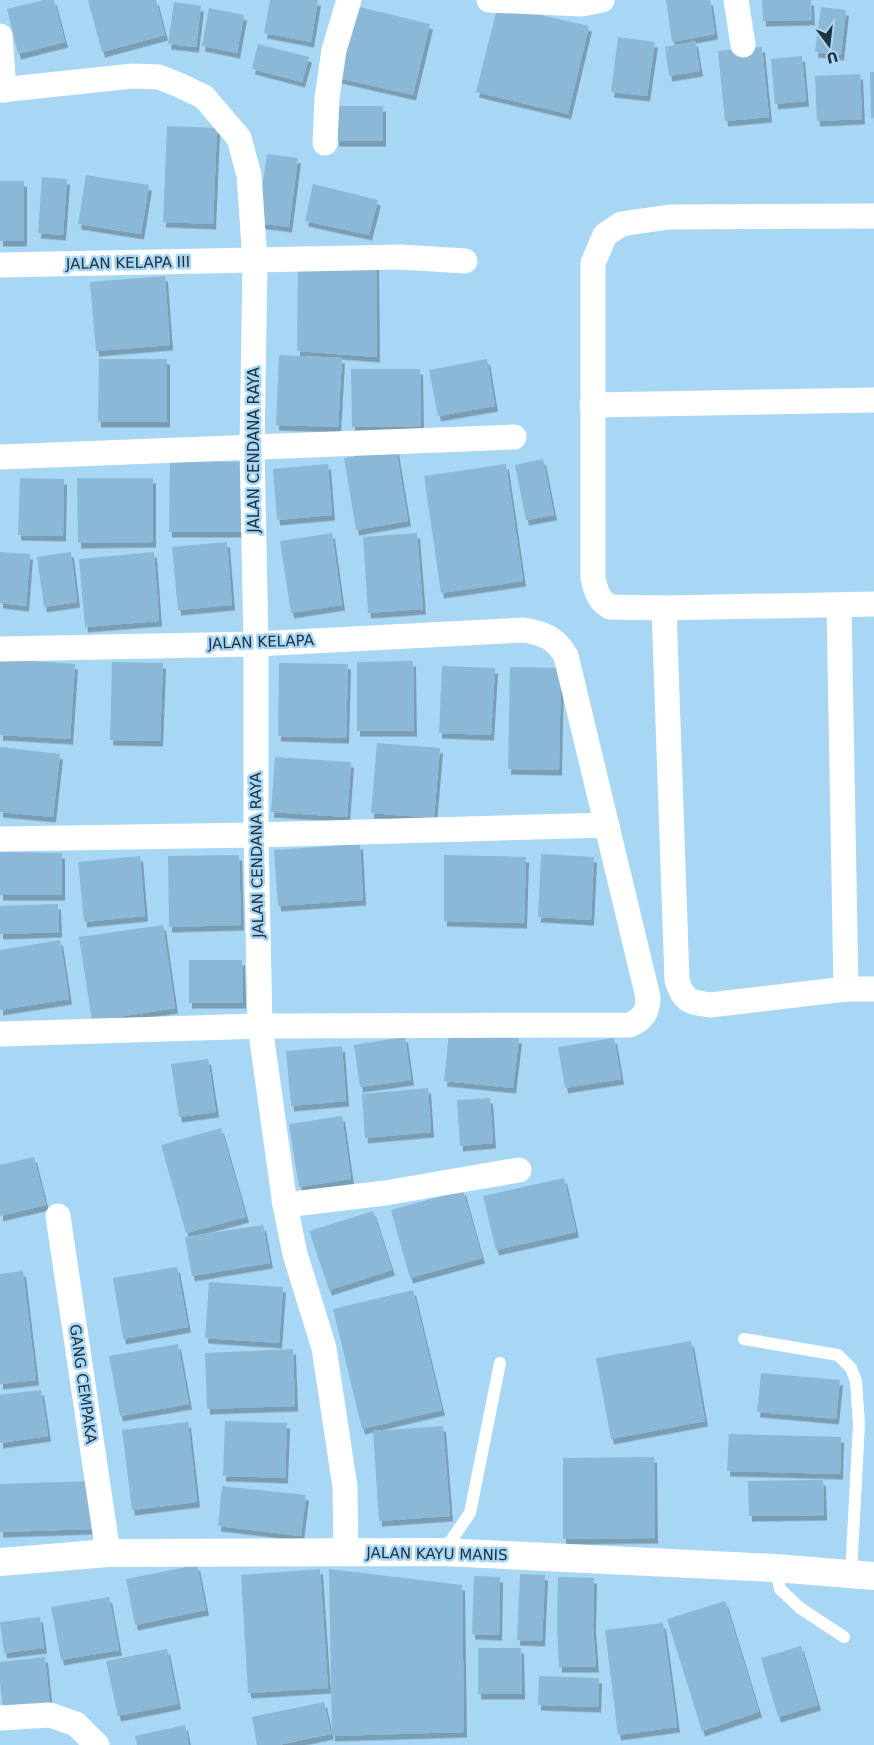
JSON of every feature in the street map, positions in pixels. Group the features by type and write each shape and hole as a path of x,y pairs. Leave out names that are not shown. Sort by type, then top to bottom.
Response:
{"street":[{"path":"325,143 327,98 334,50 349,0"},
{"path":"489,0 582,4 602,0"},
{"path":"736,0 743,45"},
{"path":"0,36 2,90"},
{"name":"JALAN CENDANA RAYA","path":"2,90 133,76 159,77 179,84 204,98 239,138 249,176 255,261 252,448 260,1026 285,1205 295,1254 324,1348 344,1487 346,1552"},
{"path":"874,216 669,217 621,224 604,235 593,263 592,405 593,578 595,591 604,603 610,607 664,608 874,604"},
{"name":"JALAN KELAPA III","path":"0,265 401,257 465,261"},
{"path":"592,405 874,400"},
{"path":"0,457 514,437"},
{"path":"839,606 846,989"},
{"path":"664,608 677,980 681,993 691,1002 710,1005 846,989 874,989"},
{"name":"JALAN KELAPA","path":"0,650 256,644 522,630 545,635 560,646 566,656 648,997 648,1008 641,1020 630,1025 260,1026 0,1034"},
{"path":"0,839 256,835 606,825"},
{"path":"285,1205 385,1193 519,1170"},
{"name":"GANG CEMPAKA","path":"58,1216 108,1553"},
{"name":"JALAN KAYU MANIS","path":"0,1562 108,1553 443,1552 775,1568 862,1575"},
{"path":"0,1718 50,1715 76,1724 97,1745"}],"lane":[{"path":"744,1339 838,1354 851,1368 856,1381 859,1424 862,1575"},
{"path":"443,1552 470,1513 500,1363"},
{"path":"775,1568 780,1589 800,1608 844,1637"}],"building":[{"path":"44,0 54,0 65,42 18,54 7,9"},
{"path":"88,0 156,0 165,35 102,52"},
{"path":"270,0 318,0 311,42 264,33"},
{"path":"666,0 710,0 715,34 672,42"},
{"path":"762,0 811,0 812,20 763,21"},
{"path":"174,2 201,6 196,47 168,44"},
{"path":"351,5 430,24 413,95 334,77"},
{"path":"498,5 589,26 568,114 476,92"},
{"path":"821,7 846,10 841,55 815,52"},
{"path":"209,8 244,15 237,53 202,46"},
{"path":"618,37 655,42 647,96 611,92"},
{"path":"695,41 700,71 669,76 665,47"},
{"path":"258,44 309,57 302,82 252,69"},
{"path":"762,47 769,117 725,121 718,51"},
{"path":"802,56 806,101 775,104 771,59"},
{"path":"870,72 874,72 874,118 871,118"},
{"path":"860,74 862,119 817,121 815,76"},
{"path":"337,106 383,106 383,141 336,141"},
{"path":"167,126 217,128 213,224 163,222"},
{"path":"267,154 298,158 289,227 257,223"},
{"path":"86,175 149,185 141,234 78,224"},
{"path":"42,177 67,179 63,235 38,233"},
{"path":"0,181 24,181 24,241 0,241"},
{"path":"313,184 378,200 369,235 305,221"},
{"path":"376,263 377,357 297,351 298,264"},
{"path":"165,276 170,345 96,351 90,282"},
{"path":"279,355 342,358 338,427 276,425"},
{"path":"99,359 167,359 167,422 98,422"},
{"path":"487,359 495,406 438,416 429,370"},
{"path":"351,369 420,369 421,426 352,427"},
{"path":"396,449 408,521 356,530 344,458"},
{"path":"543,459 554,515 526,520 515,465"},
{"path":"170,461 243,462 242,532 169,532"},
{"path":"328,464 332,515 277,520 273,469"},
{"path":"506,464 523,581 441,593 424,476"},
{"path":"20,478 64,479 63,536 18,535"},
{"path":"77,478 153,478 153,542 78,543"},
{"path":"332,533 342,605 291,613 280,541"},
{"path":"417,533 423,609 368,613 363,537"},
{"path":"227,542 232,605 178,610 172,547"},
{"path":"0,552 30,554 26,606 0,603"},
{"path":"71,552 77,602 44,607 37,557"},
{"path":"154,552 159,621 85,627 79,559"},
{"path":"0,659 75,664 70,739 0,735"},
{"path":"413,661 414,731 357,731 357,662"},
{"path":"112,662 163,663 160,741 110,740"},
{"path":"279,663 348,664 346,738 278,736"},
{"path":"442,666 495,668 491,735 439,733"},
{"path":"510,667 561,668 559,770 508,769"},
{"path":"377,743 440,748 434,818 371,813"},
{"path":"0,747 60,754 53,817 0,812"},
{"path":"275,757 351,762 347,817 271,812"},
{"path":"360,844 363,900 278,906 274,850"},
{"path":"0,852 62,853 62,895 0,895"},
{"path":"541,854 594,857 591,920 538,917"},
{"path":"239,855 241,925 169,927 168,856"},
{"path":"444,855 526,857 524,923 444,921"},
{"path":"140,856 145,916 84,922 78,862"},
{"path":"58,904 59,932 0,934 0,906"},
{"path":"163,925 175,1008 92,1021 79,937"},
{"path":"60,940 69,999 0,1010 0,950"},
{"path":"189,960 242,960 243,1003 189,1003"},
{"path":"449,1032 519,1038 513,1088 444,1081"},
{"path":"405,1037 411,1080 360,1087 354,1045"},
{"path":"614,1038 621,1079 565,1088 558,1047"},
{"path":"342,1046 346,1101 291,1106 286,1051"},
{"path":"208,1059 216,1112 179,1117 171,1064"},
{"path":"428,1088 431,1132 365,1138 362,1094"},
{"path":"490,1098 493,1143 460,1146 457,1100"},
{"path":"342,1116 351,1179 299,1187 289,1124"},
{"path":"221,1128 246,1217 186,1233 161,1145"},
{"path":"34,1157 46,1205 0,1216 0,1165"},
{"path":"564,1178 576,1232 496,1250 483,1196"},
{"path":"463,1190 482,1258 410,1278 391,1210"},
{"path":"373,1211 392,1270 329,1290 309,1231"},
{"path":"263,1225 270,1263 192,1276 185,1237"},
{"path":"177,1267 188,1327 123,1339 113,1278"},
{"path":"23,1271 36,1380 0,1384 0,1274"},
{"path":"209,1282 283,1287 279,1343 205,1338"},
{"path":"413,1290 442,1410 362,1429 333,1309"},
{"path":"691,1341 705,1421 611,1439 596,1358"},
{"path":"178,1344 189,1404 120,1416 109,1356"},
{"path":"293,1349 295,1406 207,1409 205,1353"},
{"path":"761,1373 840,1380 836,1419 757,1412"},
{"path":"41,1390 48,1436 0,1443 0,1395"},
{"path":"225,1421 287,1423 285,1478 223,1476"},
{"path":"188,1422 197,1502 132,1510 122,1430"},
{"path":"443,1426 450,1516 379,1521 373,1431"},
{"path":"729,1434 841,1437 840,1474 727,1471"},
{"path":"654,1457 655,1538 563,1539 563,1458"},
{"path":"823,1480 824,1515 749,1516 748,1481"},
{"path":"91,1481 93,1529 0,1532 0,1484"},
{"path":"222,1486 306,1495 301,1536 218,1526"},
{"path":"197,1565 206,1610 135,1625 126,1579"},
{"path":"320,1569 328,1688 248,1693 241,1575"},
{"path":"329,1569 462,1585 464,1732 332,1736"},
{"path":"520,1574 545,1575 542,1641 517,1640"},
{"path":"474,1576 500,1577 499,1635 472,1634"},
{"path":"558,1577 594,1578 593,1626 596,1667 559,1667 557,1625"},
{"path":"109,1597 119,1650 61,1660 51,1607"},
{"path":"725,1601 759,1712 702,1731 667,1619"},
{"path":"40,1617 44,1648 4,1653 0,1622"},
{"path":"663,1623 677,1727 618,1735 605,1630"},
{"path":"801,1646 818,1705 778,1717 761,1658"},
{"path":"478,1648 521,1648 522,1694 478,1694"},
{"path":"167,1649 178,1704 118,1716 106,1661"},
{"path":"45,1657 50,1706 3,1712 0,1662"},
{"path":"539,1676 599,1678 598,1707 538,1705"},
{"path":"324,1702 331,1734 278,1745 257,1745 252,1717"},
{"path":"185,1725 189,1745 137,1745 135,1736"}]}
